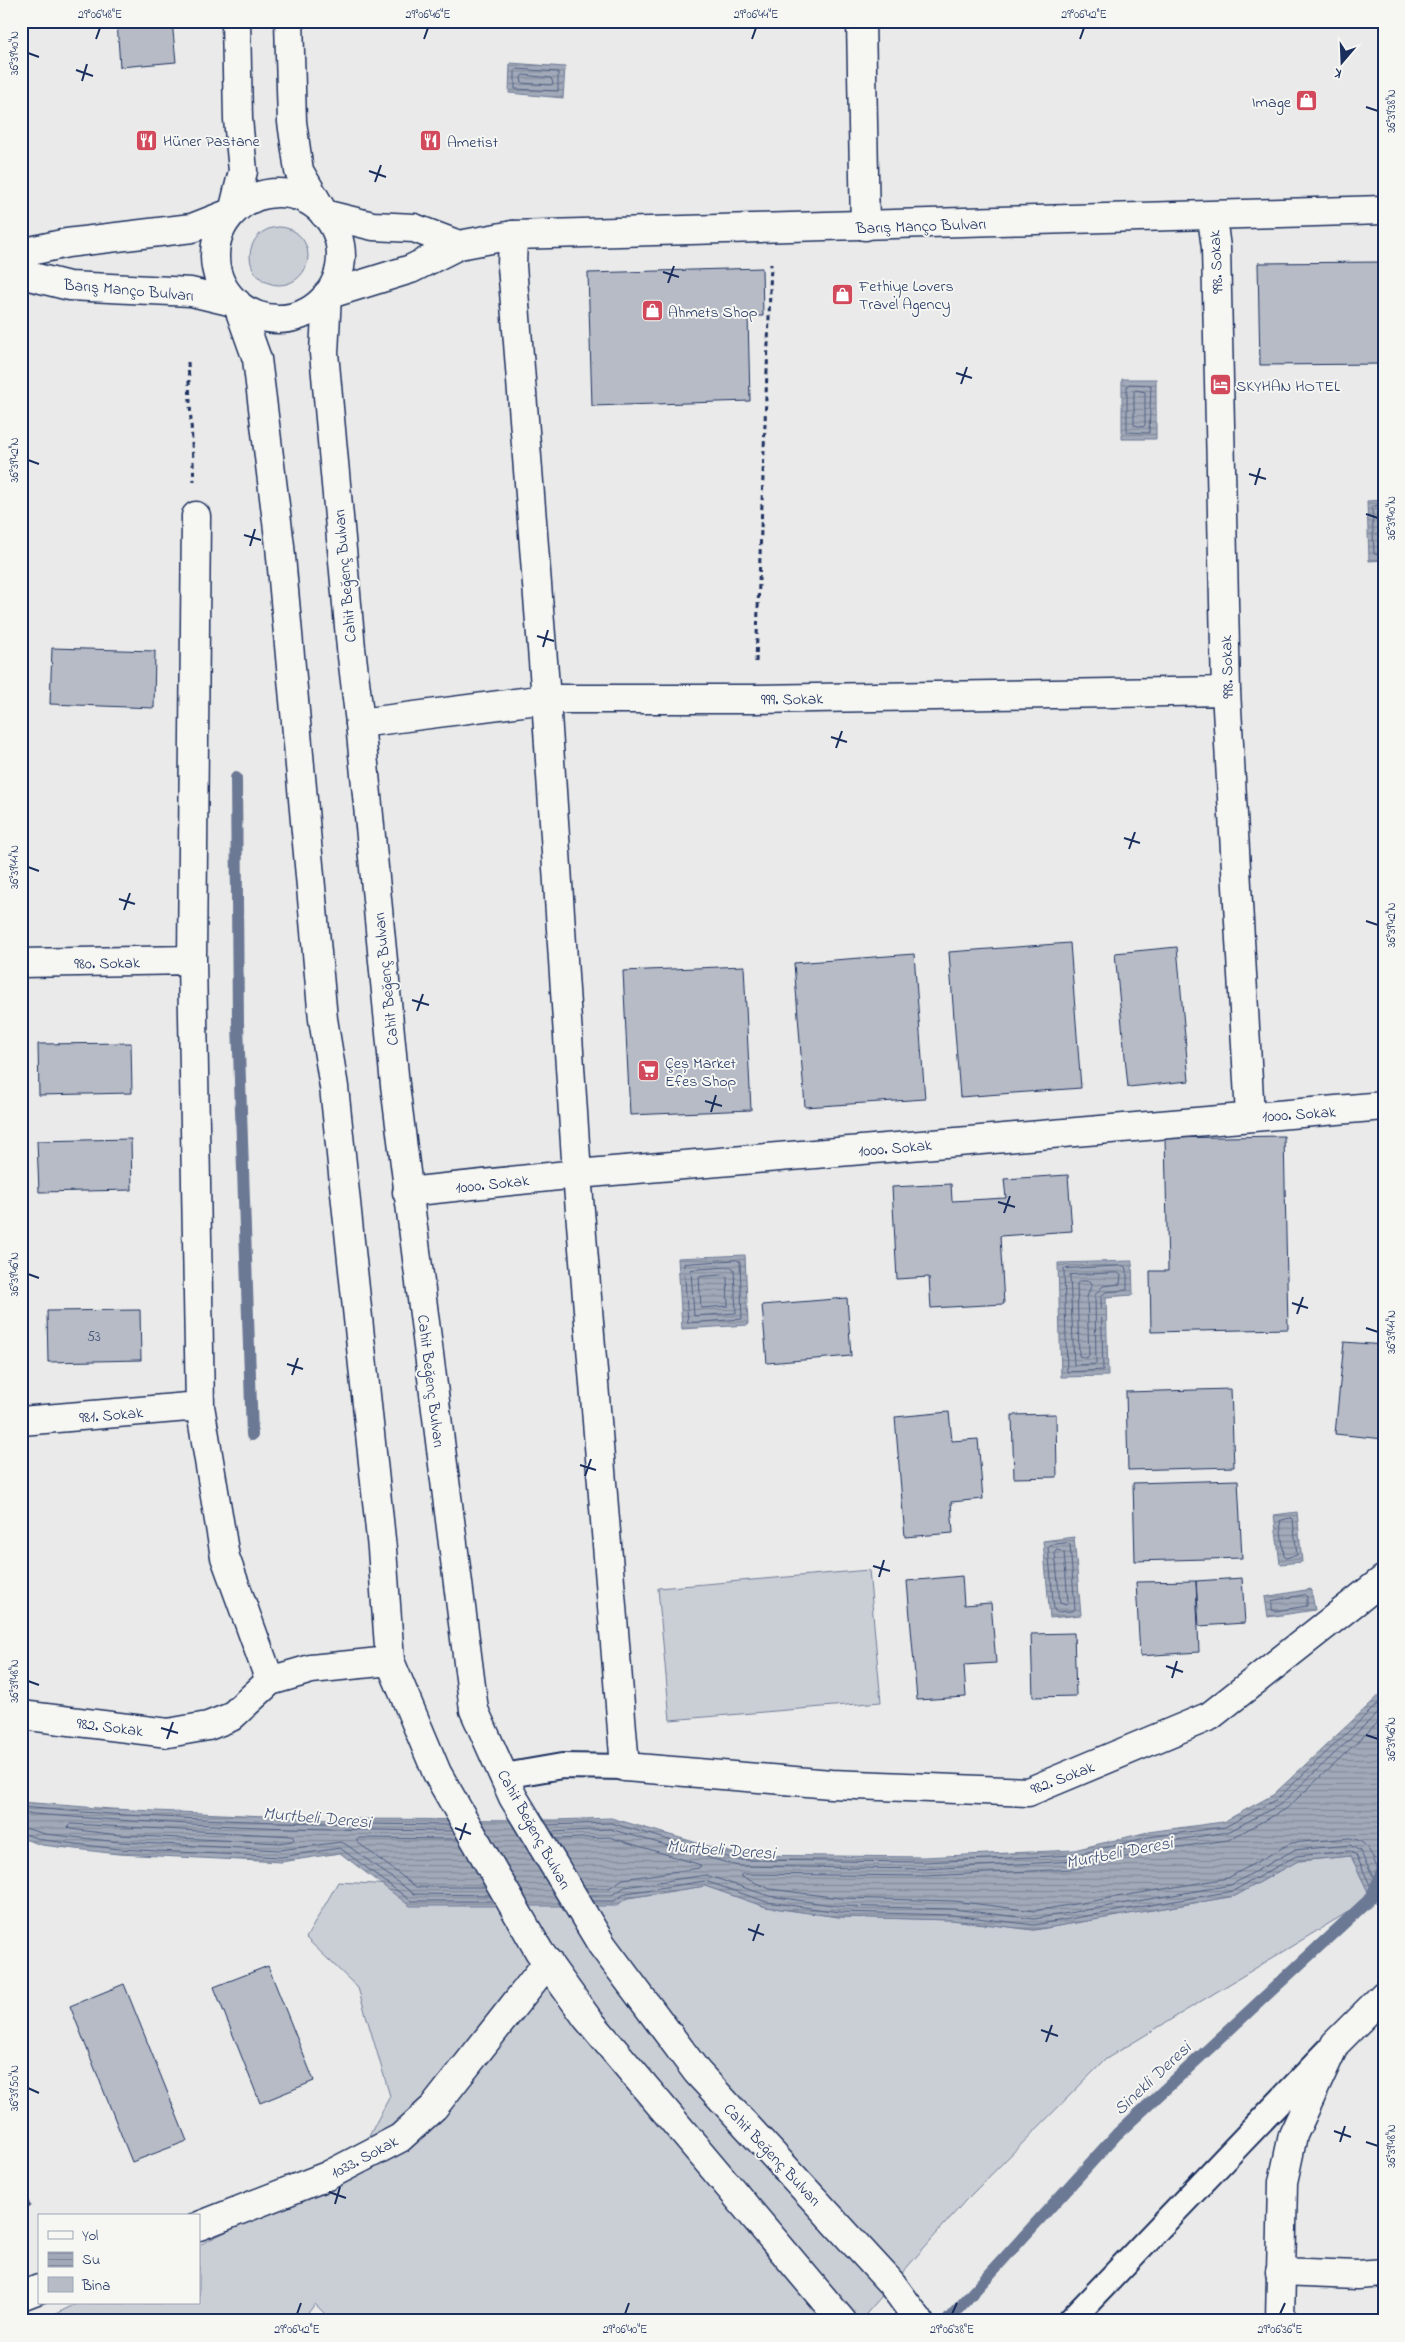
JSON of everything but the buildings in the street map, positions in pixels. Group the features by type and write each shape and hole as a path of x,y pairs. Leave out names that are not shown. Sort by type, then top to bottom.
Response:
{"street":[{"path":"236,21 238,119 244,171 233,212 220,233 216,258 222,283 237,303 257,359 280,546 323,1019 334,1087 382,1549 390,1661 437,1773 543,1957 588,2018 842,2321"},
{"path":"237,303 259,316 284,319 308,312 327,296 335,285 339,272 341,254 338,235 299,171 292,122 289,21"},
{"path":"861,21 865,226"},
{"path":"21,254 67,243 192,228 233,212 254,198 279,193 304,199 324,214 373,226 414,228 459,245"},
{"name":"Barış Manço Bulvarı","path":"327,296 411,269 459,245 513,236 1212,217 1384,210"},
{"name":"998. Sokak","path":"1212,217 1216,248 1226,691 1250,1116"},
{"path":"513,236 512,266 546,699 577,1174 625,1767"},
{"name":"Barış Manço Bulvarı","path":"21,274 69,286 191,292 237,303"},
{"name":"Cahit Beğenç Bulvarı","path":"327,296 324,353 351,648 407,1192 474,1710 509,1787 602,1945 697,2072 892,2284 918,2321"},
{"path":"196,516 192,960 200,1406 225,1557 270,1681"},
{"name":"999. Sokak","path":"360,723 546,699 754,699 1226,691"},
{"name":"980. Sokak","path":"21,963 192,960"},
{"name":"1000. Sokak","path":"407,1192 577,1174 1384,1106"},
{"name":"981. Sokak","path":"21,1421 200,1406"},
{"name":"982. Sokak","path":"625,1767 831,1784 1028,1792 1210,1716 1384,1579"},
{"name":"982. Sokak","path":"21,1715 168,1733 208,1726 231,1717 270,1681 311,1669 390,1661"},
{"name":"1033. Sokak","path":"200,2226 327,2176 400,2138 434,2107 543,1957"},
{"path":"1280,2321 1283,2182 1293,2135 1335,2044 1384,1995"},
{"path":"1280,2272 1357,2275 1384,2273"},
{"path":"21,2296 38,2289"}],"lane":[{"path":"509,1787 562,1766 625,1767"},
{"path":"1070,2321 1335,2044"}],"path":[{"path":"754,699 772,261"},
{"path":"188,362 196,516"}],"shaded area":[{"path":"273,227 285,227 300,235 308,250 308,262 300,277 285,285 273,285 258,277 250,262 250,250 258,235"},
{"path":"869,1570 881,1702 670,1720 658,1588"},
{"path":"1351,1856 1371,1898 1106,2059 965,2201 860,2321 332,2321 315,2304 302,2321 41,2321 76,2304 200,2304 200,2245 352,2169 390,2096 358,1988 306,1938 338,1882 627,1898 705,1886 766,1907 839,1917 952,1920 1034,1930 1235,1896 1298,1861"}],"water":[{"path":"510,63 565,67 563,98 509,93"},
{"path":"1122,379 1156,379 1156,439 1122,439"},
{"path":"1384,500 1384,560 1369,561 1367,501"},
{"path":"745,1255 748,1325 682,1329 678,1258"},
{"path":"1132,1261 1133,1295 1106,1297 1108,1376 1061,1377 1058,1263"},
{"path":"1297,1512 1302,1562 1280,1564 1274,1515"},
{"path":"1074,1537 1081,1615 1050,1618 1043,1541"},
{"path":"1311,1589 1315,1610 1268,1617 1265,1597"},
{"name":"Murtbeli Deresi","path":"1384,1691 1384,1891 1371,1898 1351,1856 1298,1861 1235,1896 1034,1930 952,1920 839,1917 766,1907 705,1886 627,1898 616,1906 410,1906 340,1853 281,1862 118,1854 42,1845 21,1838 21,1802 111,1809 331,1819 555,1820 611,1818 739,1855 924,1857 1074,1850 1148,1832 1223,1822 1273,1795"}],"waterway":[{"path":"236,778 238,1022 252,1435"},
{"name":"Sinekli Deresi","path":"947,2321 1117,2134 1371,1898 1384,1867"}],"place":[{"name":"Image","path":"1307,101"},
{"name":"Hüner Pastane","path":"147,140"},
{"name":"Ametist","path":"431,141"},
{"name":"Fethiye Lovers Travel Agency","path":"843,294"},
{"name":"Ahmets Shop","path":"652,311"},
{"name":"SKYHAN HOTEL","path":"1220,385"},
{"name":"Çeș Market Efes Shop","path":"649,1071"}]}
